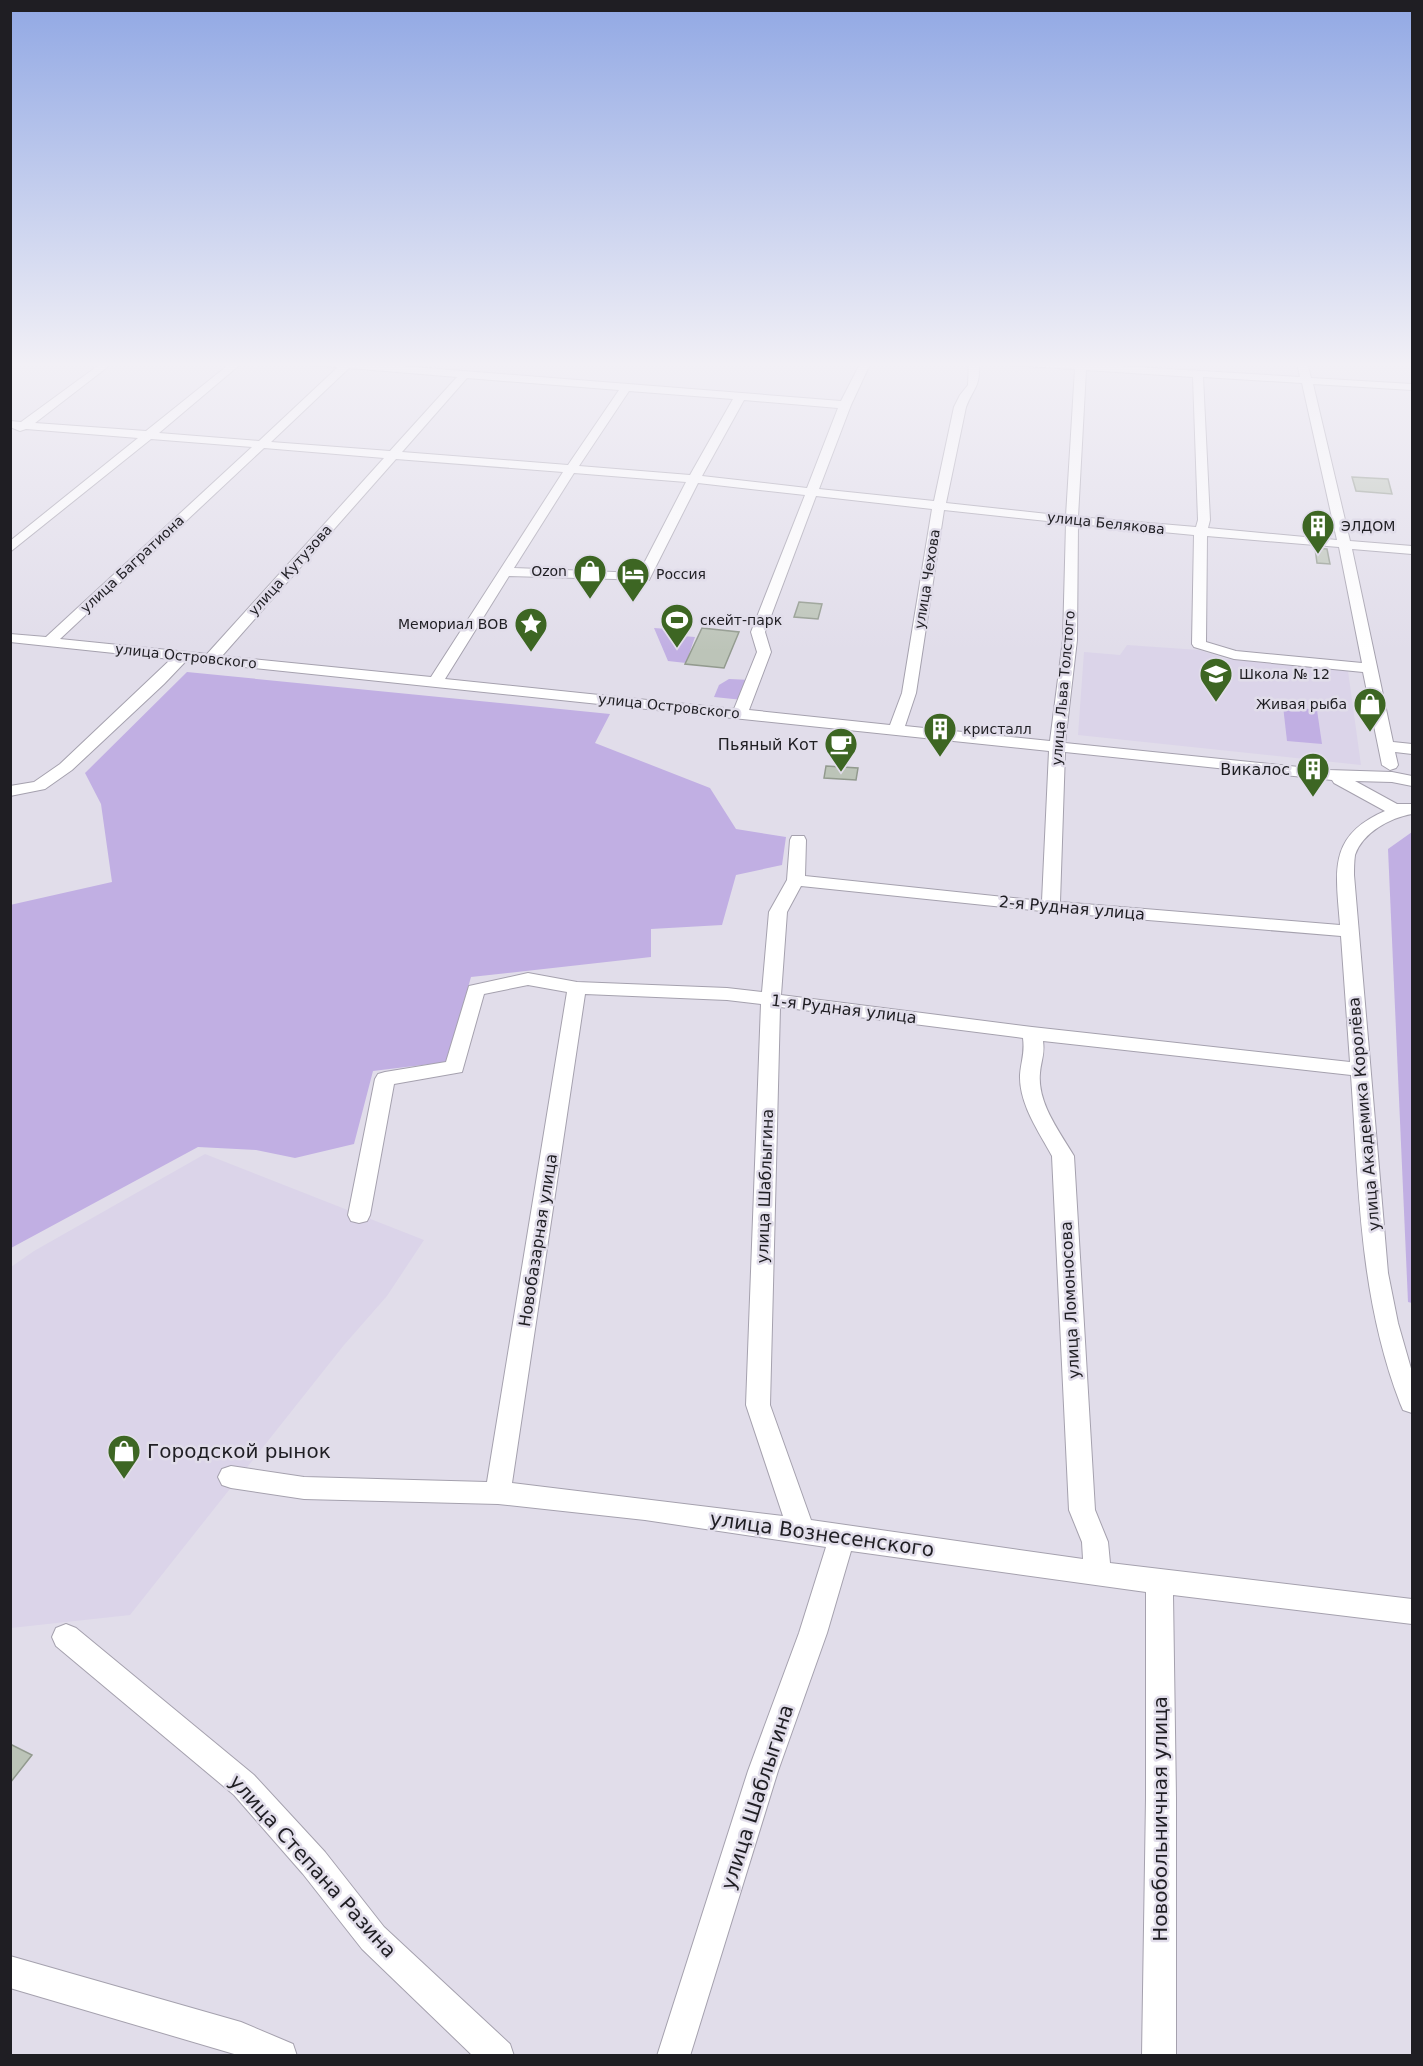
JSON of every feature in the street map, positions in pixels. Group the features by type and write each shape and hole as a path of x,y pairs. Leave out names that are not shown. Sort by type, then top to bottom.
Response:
{"street":[{"path":"10,548 121,458"},
{"name":"улица Багратиона","path":"49,642 246,458"},
{"name":"улица Кутузова","path":"211,658 392,458"},
{"name":"улица Белякова","path":"438,458 694,479 1072,520 1413,550"},
{"path":"436,681 578,458"},
{"path":"507,572 644,577 706,458"},
{"path":"741,713 764,652 758,632 825,458"},
{"name":"улица Чехова","path":"896,729 909,693 939,505 949,458"},
{"name":"улица Льва Толстого","path":"1051,907 1057,746 1070,640 1076,458"},
{"path":"1201,458 1204,520 1199,644 1234,655 1371,668"},
{"path":"1325,458 1388,746 1390,765 1409,780"},
{"name":"улица Островского","path":"10,638 1328,775 1409,780"},
{"path":"10,791 39,786 66,767 159,681 182,656"},
{"path":"1388,746 1413,748"},
{"path":"1368,827 1372,814 1366,784 1390,765"},
{"path":"1328,775 1368,795 1406,810"},
{"path":"1368,827 1406,810"},
{"name":"улица Академика Королёва","path":"1368,827 1357,837 1347,856 1349,931 1381,1302 1401,1374 1413,1403"},
{"name":"улица Шаблыгина","path":"798,840 796,880 778,912 771,1000 758,1405 801,1530"},
{"name":"2-я Рудная улица","path":"796,880 1051,907 1349,931"},
{"name":"1-я Рудная улица","path":"359,1215 385,1079 455,1067 476,990 528,979 577,988 727,994 1032,1033 1362,1070"},
{"name":"Новобазарная улица","path":"498,1492 577,988"},
{"name":"улица Ломоносова","path":"1032,1033 1035,1054 1030,1073 1031,1092 1043,1121 1063,1156 1082,1510 1095,1542 1097,1573"},
{"name":"улица Вознесенского","path":"231,1477 304,1488 498,1492 801,1530 842,1538 1158,1582 1203,1585 1413,1611"},
{"name":"улица Шаблыгина","path":"673,2055 763,1771 813,1633 842,1538"},
{"name":"Новобольничная улица","path":"1158,1582 1161,1787 1159,2055"},
{"name":"улица Степана Разина","path":"66,1637 244,1785 314,1863 374,1938 498,2055"},
{"path":"10,1972 241,2039 281,2055"}],"shaded area":[{"name":"скейт-парк","path":"654,628 668,629 670,635 695,637 686,663 668,661"},
{"name":"Школа № 12","path":"1127,645 1199,650 1227,659 1348,671 1361,765 1078,735 1084,652 1120,655"},
{"path":"187,672 610,714 595,743 710,788 736,829 786,837 782,865 736,875 722,925 651,929 651,957 471,977 447,1062 373,1071 354,1144 295,1158 256,1150 198,1147 11,1248 10,905 112,882 101,804 85,773"},
{"path":"729,679 751,680 743,700 714,697 719,685"},
{"path":"1283,706 1317,710 1322,744 1287,741"},
{"path":"1412,832 1412,1303 1408,1302 1388,849"},
{"name":"Городской рынок","path":"205,1154 424,1240 387,1296 344,1345 130,1615 11,1628 11,1267 34,1251"}],"building":[{"path":"1352,477 1388,479 1392,494 1356,491"},
{"name":"ЭЛДОМ","path":"1315,548 1327,549 1330,564 1317,563"},
{"path":"799,602 822,604 818,619 794,617"},
{"path":"702,628 739,632 724,668 685,664"},
{"name":"Пьяный Кот","path":"826,766 858,768 856,780 824,778"},
{"path":"10,1744 32,1755 10,1783"}],"place":[{"name":"ЭЛДОМ","path":"1318,555"},
{"name":"Ozon","path":"590,600"},
{"name":"Россия","path":"633,603"},
{"name":"скейт-парк","path":"677,649"},
{"name":"Мемориал ВОВ","path":"531,653"},
{"name":"Школа № 12","path":"1216,703"},
{"name":"Живая рыба","path":"1370,733"},
{"name":"кристалл","path":"940,758"},
{"name":"Пьяный Кот","path":"841,773"},
{"name":"Викалос","path":"1313,798"},
{"name":"Городской рынок","path":"124,1480"}]}
